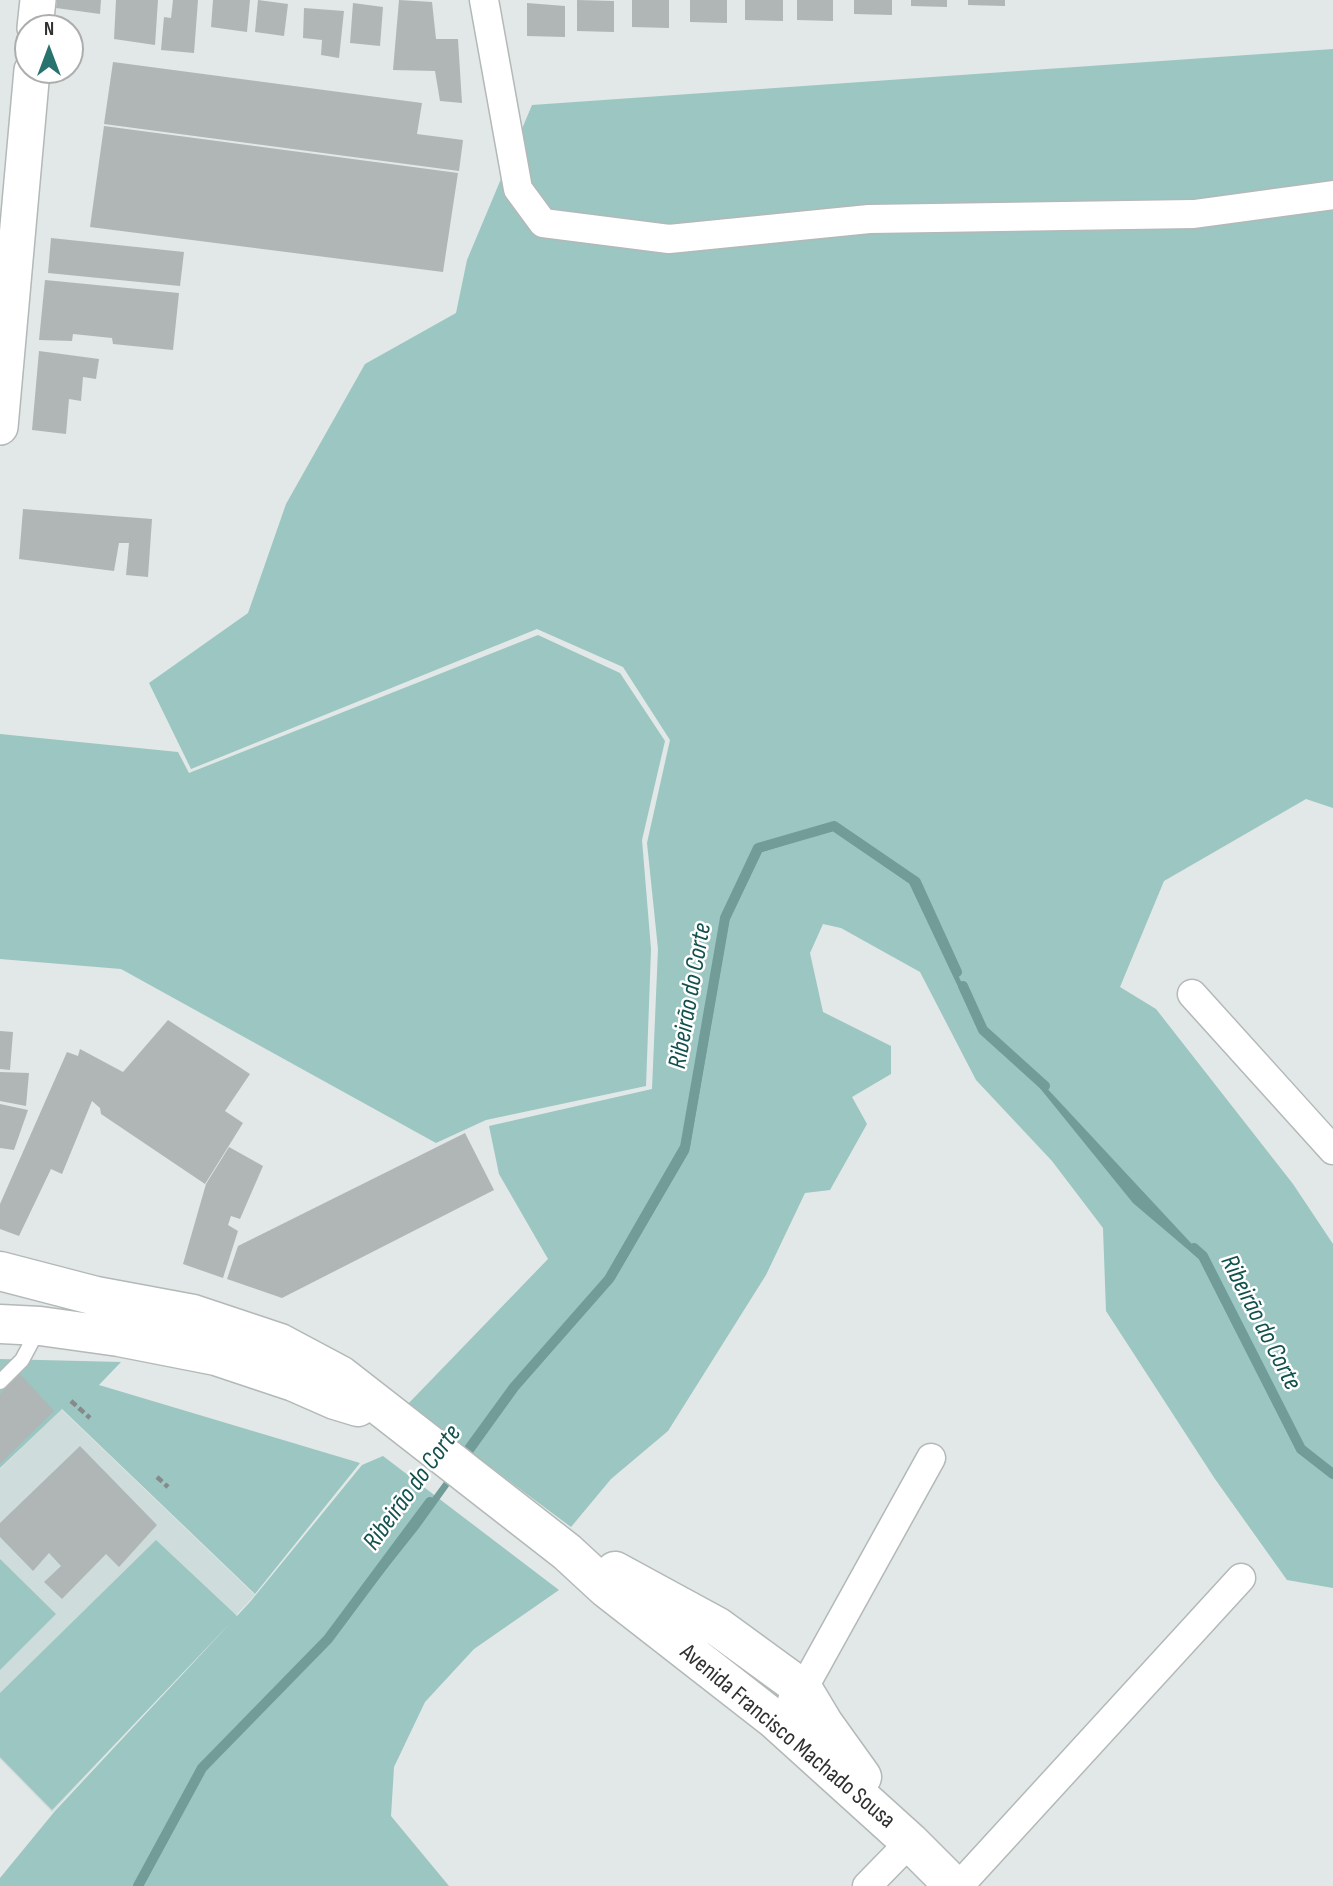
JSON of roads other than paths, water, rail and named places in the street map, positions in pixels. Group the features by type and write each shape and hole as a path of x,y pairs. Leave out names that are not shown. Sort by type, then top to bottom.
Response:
{"main road":[{"name":"Avenida Francisco Machado Sousa","path":"0,1271 96,1296 193,1314 280,1343 340,1375 567,1552 606,1588 774,1719 910,1842"},
{"name":"Avenida Francisco Machado Sousa","path":"0,1324 40,1326 119,1337 216,1356 294,1382 335,1401 397,1419"},
{"name":"Avenida Francisco Machado Sousa","path":"567,1552 617,1572 718,1627 803,1689 824,1724 910,1842"},
{"path":"910,1842 954,1886"}],"street":[{"path":"484,0 518,189 543,223 669,239 869,219 1194,214 1333,195"},
{"path":"0,427 31,84"},
{"path":"1192,994 1333,1150"},
{"path":"774,1719 803,1689 931,1458"},
{"path":"959,1886 1241,1578"},
{"path":"867,1886 910,1842"}],"lane":[{"path":"0,1382 22,1360 40,1326"}],"waterway":[{"name":"Ribeirão do Corte","path":"466,1453 514,1387 609,1279 685,1147 725,918 758,848 834,826 916,882 957,972"},
{"name":"Ribeirão do Corte","path":"963,986 983,1030 1045,1086"},
{"name":"Ribeirão do Corte","path":"1194,1248 1203,1256 1301,1449 1333,1474"},
{"name":"Ribeirão do Corte","path":"138,1886 202,1768 328,1639 430,1502"}]}
